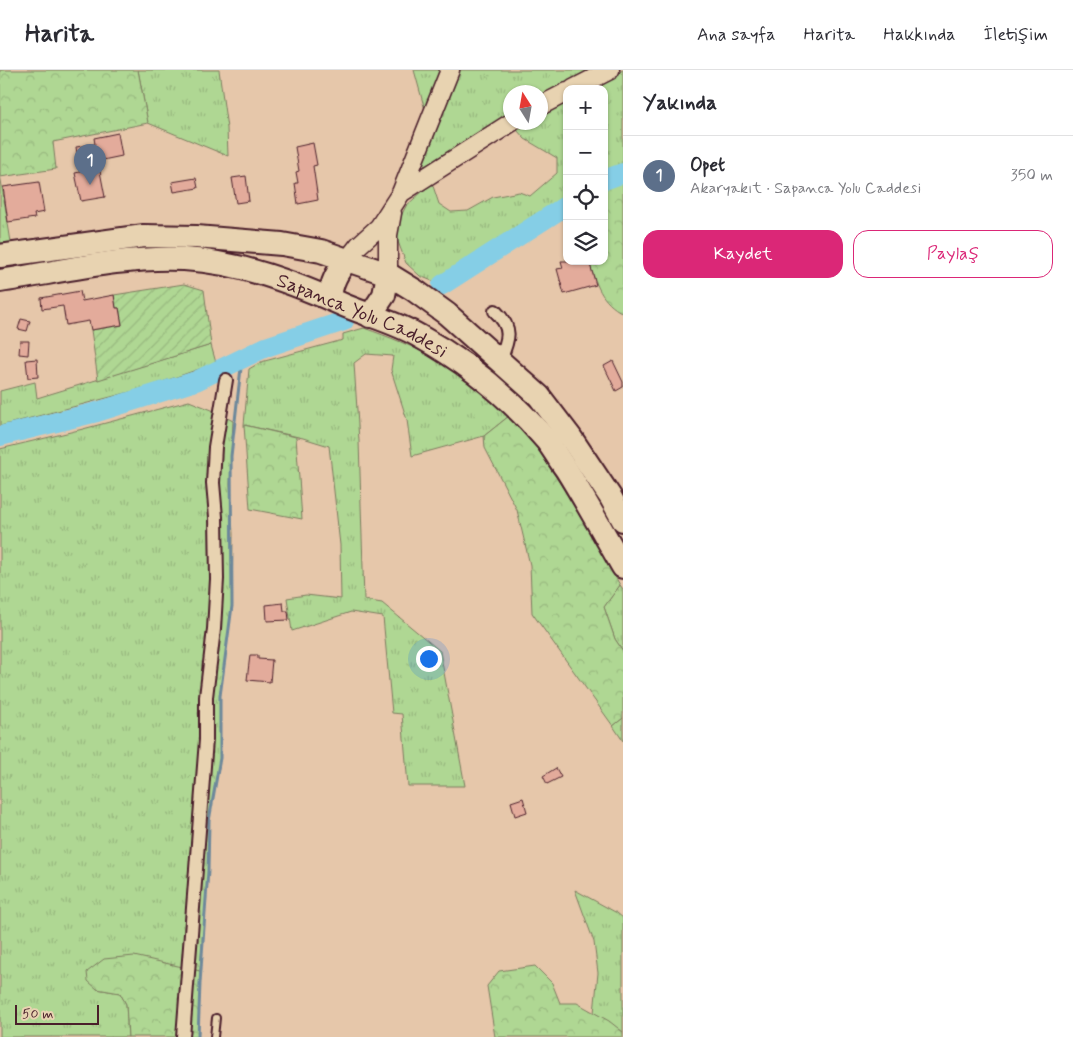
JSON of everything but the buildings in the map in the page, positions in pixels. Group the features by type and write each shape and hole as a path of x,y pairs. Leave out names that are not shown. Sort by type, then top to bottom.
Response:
{"highway":[{"name":"Sapanca Yolu Caddesi","path":"0,256 144,236 170,236 282,244 321,251 388,274 447,314 539,396 576,446 611,498 623,520"},
{"name":"Sapanca Yolu Caddesi","path":"0,281 147,259 184,259 216,262 247,269 330,299 417,335 458,359 488,381 548,442 578,489 623,567"},
{"path":"330,299 334,279 348,259"},
{"path":"370,316 384,294 388,274"}],"street":[{"path":"388,274 388,235 397,200 450,70"},
{"path":"581,85 610,70"},
{"path":"548,102 563,94"},
{"path":"348,259 359,245 379,227 397,200 503,128"},
{"path":"495,311 504,319 508,332 507,343 500,360"},
{"path":"183,1037 206,740 206,697 214,629 217,579 216,517 213,483 215,447 226,380"}],"lane":[{"path":"214,1037 216,1018"}],"green space":[{"path":"0,70 138,70 148,123 53,142 56,169 0,177"},
{"path":"138,70 219,70 227,128 228,156 148,123"},
{"path":"414,70 441,70 425,110"},
{"path":"460,70 593,70 563,85 548,95 548,85 503,85 503,121 428,167 423,162"},
{"path":"623,70 623,173 608,179 608,85 595,85"},
{"path":"563,103 563,208 442,285 420,276 406,263 397,239 398,222 406,206 432,183 439,204 451,212 468,211 493,197 519,192 530,196 557,173 557,158 525,139 517,130 548,130 548,113"},
{"path":"623,173 623,313 604,298 590,265 608,265 608,179"},
{"path":"0,174 11,242 0,243"},
{"path":"184,284 204,290 211,345 98,380 91,330 122,325 114,295"},
{"path":"364,328 410,346 456,371 509,416 484,436 412,456 407,420 391,370 393,356 366,354 354,363 359,441 364,600 382,603 440,651 465,786 408,786 402,714 392,713 383,617 351,612 292,631 287,598 306,595 341,599 340,545 329,446 303,438 244,425 249,369 261,362 343,340 343,334"},
{"path":"211,345 216,363 145,388 0,426 0,391 35,382 37,398"},
{"path":"189,401 233,421 230,484 233,534 232,606 220,696 220,758 209,821 208,871 200,971 185,968 97,989 120,993 126,1004 128,1037 0,1037 0,449"},
{"path":"509,416 539,451 569,497 620,585 604,607 615,639 623,651 623,718 613,726 532,613 530,565 517,510 485,448 484,436"},
{"path":"244,425 296,437 302,519 250,509"},
{"path":"620,585 623,589 623,651 615,639 604,607"},
{"path":"623,718 623,741 613,726"},
{"path":"575,890 623,918 623,1032 594,1013 598,973 594,942"},
{"path":"134,956 200,971 198,1037 128,1037 126,1004 120,993 97,989 88,981 87,972 104,959"},
{"path":"535,966 552,983 560,1003 577,1003 609,1021 623,1032 623,1037 495,1037 487,986 499,971"}],"waterway":[{"path":"608,179 623,173"},
{"path":"442,285 563,208"},
{"path":"0,436 97,412 196,381 266,347 344,321"},
{"path":"198,1037 208,871 209,821 220,758 220,696 232,606 231,456 242,359"}],"place":[{"name":"Opet","path":"90,185"}]}
